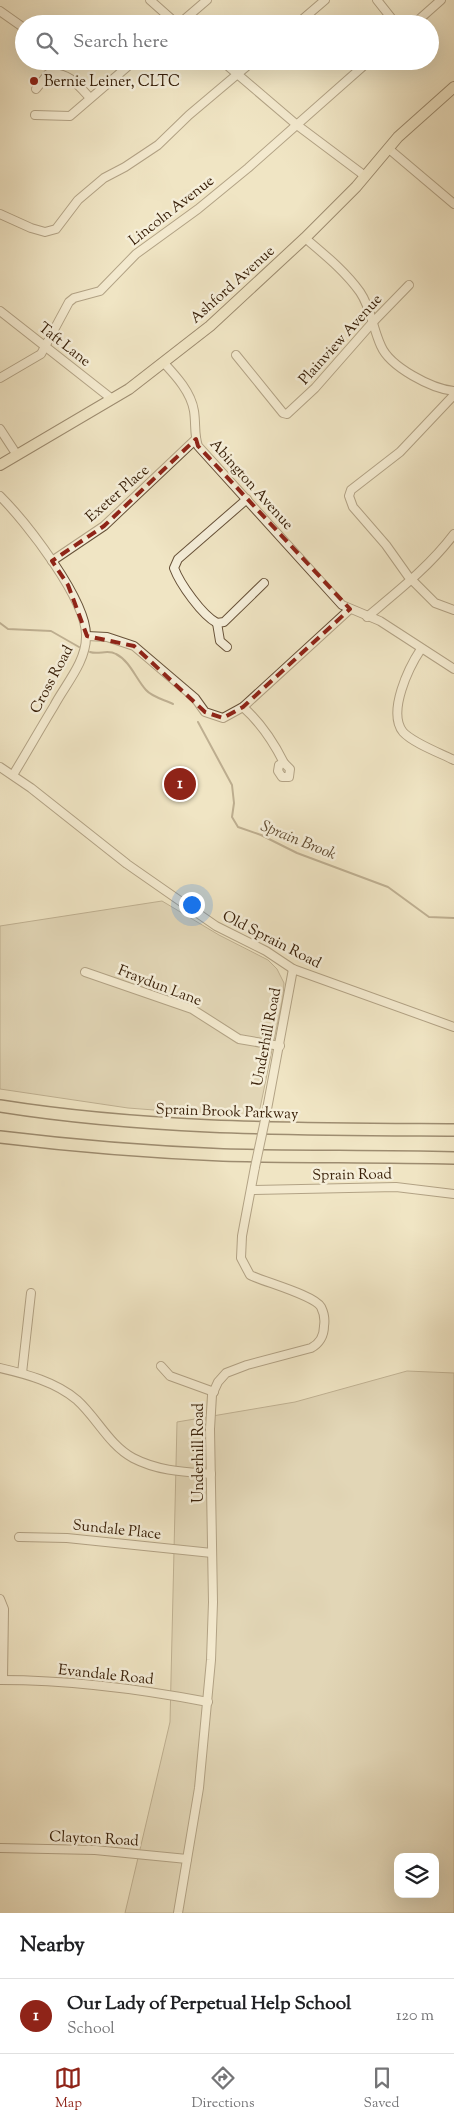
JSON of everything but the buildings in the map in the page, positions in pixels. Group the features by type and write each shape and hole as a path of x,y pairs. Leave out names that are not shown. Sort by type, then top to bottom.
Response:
{"highway":[{"name":"Sprain Brook Parkway","path":"0,1106 84,1117 174,1125 454,1130"},
{"path":"0,1137 172,1152 270,1156 454,1158"}],"main road":[{"name":"Ashford Avenue","path":"0,464 129,389 210,326 305,238 365,176 398,137 454,87"}],"street":[{"path":"150,0 168,15"},
{"path":"189,15 207,0"},
{"path":"308,15 324,0"},
{"path":"377,0 389,15"},
{"path":"424,15 441,0"},
{"path":"0,11 15,22"},
{"path":"35,115 70,116 123,70"},
{"path":"232,70 297,125 365,176"},
{"path":"0,214 45,232 56,228 78,200 104,178 125,167 158,144 242,70"},
{"name":"Lincoln Avenue","path":"0,378 37,358 46,347 68,302 74,298 100,291 136,254 198,209 359,70"},
{"path":"36,89 48,74 54,73 71,78 90,98"},
{"path":"388,149 454,204"},
{"path":"305,238 349,279 361,294 381,347 396,365 443,390 454,393 400,452 351,490 349,501 412,579 435,603 454,610"},
{"name":"Plainview Avenue","path":"236,355 283,413 291,412 408,285"},
{"name":"Taft Lane","path":"0,311 112,399"},
{"name":"Abington Avenue","path":"163,362 179,380 193,405 198,446 342,604 350,609"},
{"path":"0,429 17,454"},
{"name":"Exeter Place","path":"52,561 104,526 196,439"},
{"name":"Cross Road","path":"0,496 52,561 72,593 83,618 87,636 81,660 13,775"},
{"path":"247,500 178,560 174,568 178,577 204,613 217,622 224,622 264,582"},
{"path":"368,616 442,551 454,534"},
{"path":"87,636 107,638 134,646 190,694 205,712 223,718 243,707 350,609 380,621 454,669"},
{"path":"217,622 220,641 226,647"},
{"path":"421,648 414,660 398,700 399,725 410,738 454,760"},
{"path":"243,707 257,719 273,741 284,763"},
{"name":"Old Sprain Road","path":"0,767 13,775 100,844 216,926 266,950 293,969 454,1028"},
{"name":"Underhill Road","path":"178,1913 199,1788 208,1702 213,1611 211,1410 214,1392 218,1382 226,1374 247,1365 311,1348 317,1345 324,1333 324,1315 318,1304 304,1296 250,1275 241,1258 242,1236 250,1190 280,1046 293,969"},
{"name":"Fraydun Lane","path":"85,972 192,1009 239,1039 280,1046"},
{"name":"Sprain Road","path":"250,1190 396,1187 454,1194"},
{"path":"22,1373 31,1293"},
{"path":"161,1366 170,1376 214,1392"},
{"path":"0,1368 47,1382 76,1400 119,1448 133,1458 157,1468 211,1474"},
{"name":"Sundale Place","path":"19,1536 67,1538 212,1553"},
{"path":"0,1599 4,1609 1,1680"},
{"name":"Evandale Road","path":"1,1680 71,1683 174,1695 208,1702"},
{"name":"Clayton Road","path":"0,1848 95,1850 187,1859"}],"highlighted area":[{"path":"196,439 198,446 350,609 243,707 223,718 205,712 134,646 87,636 68,585 52,561 104,526"}],"shaded area":[{"path":"162,901 219,935 268,960 277,969 284,983 283,997 258,1118 128,1108 0,1089 0,926"},
{"path":"407,1371 454,1373 454,1913 125,1913 170,1722 177,1422 295,1402"}],"waterway":[{"name":"Sprain Brook","path":"0,623 8,629 51,631 79,647"},
{"name":"Sprain Brook","path":"90,652 110,652 121,657 142,686 155,696 173,704"},
{"name":"Sprain Brook","path":"198,722 232,785 234,803 232,817 238,827 261,835 297,853 388,887 429,917 454,918"}],"place":[{"name":"Bernie Leiner, CLTC","path":"34,81"},
{"name":"Our Lady of Perpetual Help School","path":"180,784"}]}
